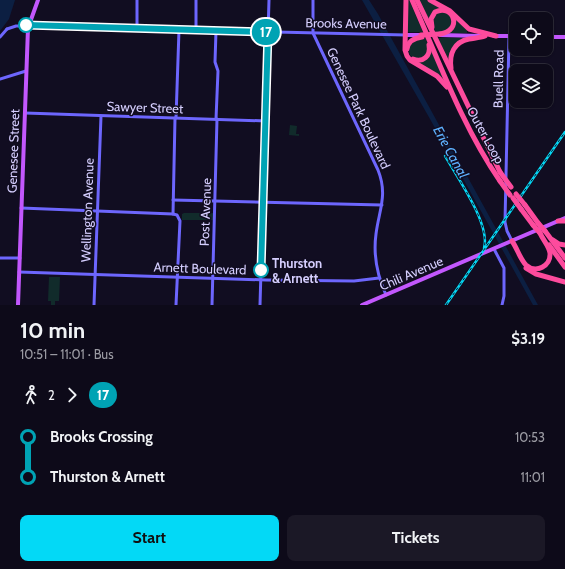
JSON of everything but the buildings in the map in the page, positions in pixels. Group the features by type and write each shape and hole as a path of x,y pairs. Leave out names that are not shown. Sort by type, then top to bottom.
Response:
{"highway":[{"path":"406,0 402,35 408,58 441,79 454,96"},
{"name":"Outer Loop","path":"412,0 454,96 477,144 500,181 536,224 565,267"},
{"name":"Outer Loop","path":"417,0 438,35 451,71 500,172 511,187 513,196"},
{"path":"430,0 450,12 463,24 468,30 468,36"},
{"path":"428,38 430,49 428,54 423,60 415,60 409,55 407,50 408,45 413,39 421,36 438,35 448,31 453,24 451,15 443,10 435,12 431,18 431,24 438,35"},
{"path":"463,24 476,31 496,36"},
{"path":"451,71 451,57 456,45 465,40 485,36"},
{"path":"558,221 565,221"},
{"path":"510,242 525,264 532,268 538,269 547,264 550,256 542,232"},
{"name":"Outer Loop","path":"542,232 549,238 565,258"},
{"path":"549,238 559,244 565,245"},
{"path":"510,242 528,270 539,275 565,282"}],"main road":[{"name":"Genesee Street","path":"18,305 28,26 38,0"},
{"name":"Brooks Avenue","path":"402,35 421,36"},
{"path":"438,35 509,36"},
{"path":"553,37 564,37"},
{"name":"Chili Avenue","path":"362,305 565,218"}],"street":[{"path":"137,0 137,29"},
{"path":"196,0 196,30"},
{"path":"260,305 269,0"},
{"name":"Genesee Park Boulevard","path":"313,0 313,33 378,170 383,188 382,205 376,228 375,243 379,278 386,295"},
{"name":"Brooks Avenue","path":"0,37 7,29 16,26 402,35"},
{"path":"173,214 179,30"},
{"name":"Post Avenue","path":"212,305 218,71 215,62 216,31"},
{"name":"Buell Road","path":"509,36 505,222 510,242"},
{"path":"0,79 26,71"},
{"name":"Sawyer Street","path":"25,113 266,121"},
{"name":"Wellington Avenue","path":"94,305 101,116"},
{"path":"173,200 382,205"},
{"path":"21,208 177,215 180,221 176,305"},
{"path":"496,248 504,269 504,296 502,305"},
{"path":"0,258 20,258"},
{"name":"Arnett Boulevard","path":"19,272 260,280 354,281 379,278"}],"green space":[{"path":"407,0 409,0 423,32 407,32"},
{"path":"419,0 429,0 446,9 440,10 429,22"},
{"path":"447,12 453,21 449,30 435,33 432,21 436,13"},
{"path":"453,16 467,30 467,33 449,33"},
{"path":"426,38 429,48 424,58 413,58 408,49 412,41"},
{"path":"438,38 470,38 462,40 449,61"},
{"path":"431,50 446,85 416,61 419,61"},
{"path":"290,125 297,126 296,134 299,134 299,136 289,135"},
{"path":"213,213 213,220 182,220 182,214"},
{"path":"49,277 60,277 59,301 55,301 55,305 51,305 51,301 48,301"}],"water":[{"path":"0,0 15,0 9,19 0,31"},
{"name":"Erie Canal","path":"362,0 369,0 378,14 538,305 533,305"}],"railway":[{"path":"446,305 565,132"},
{"path":"445,156 472,201 478,214 485,238 484,248"}],"bus line":[{"name":"17","path":"26,25 48,27 268,32 261,270"}],"place":[{"name":"Thurston & Arnett","path":"261,270"}]}
